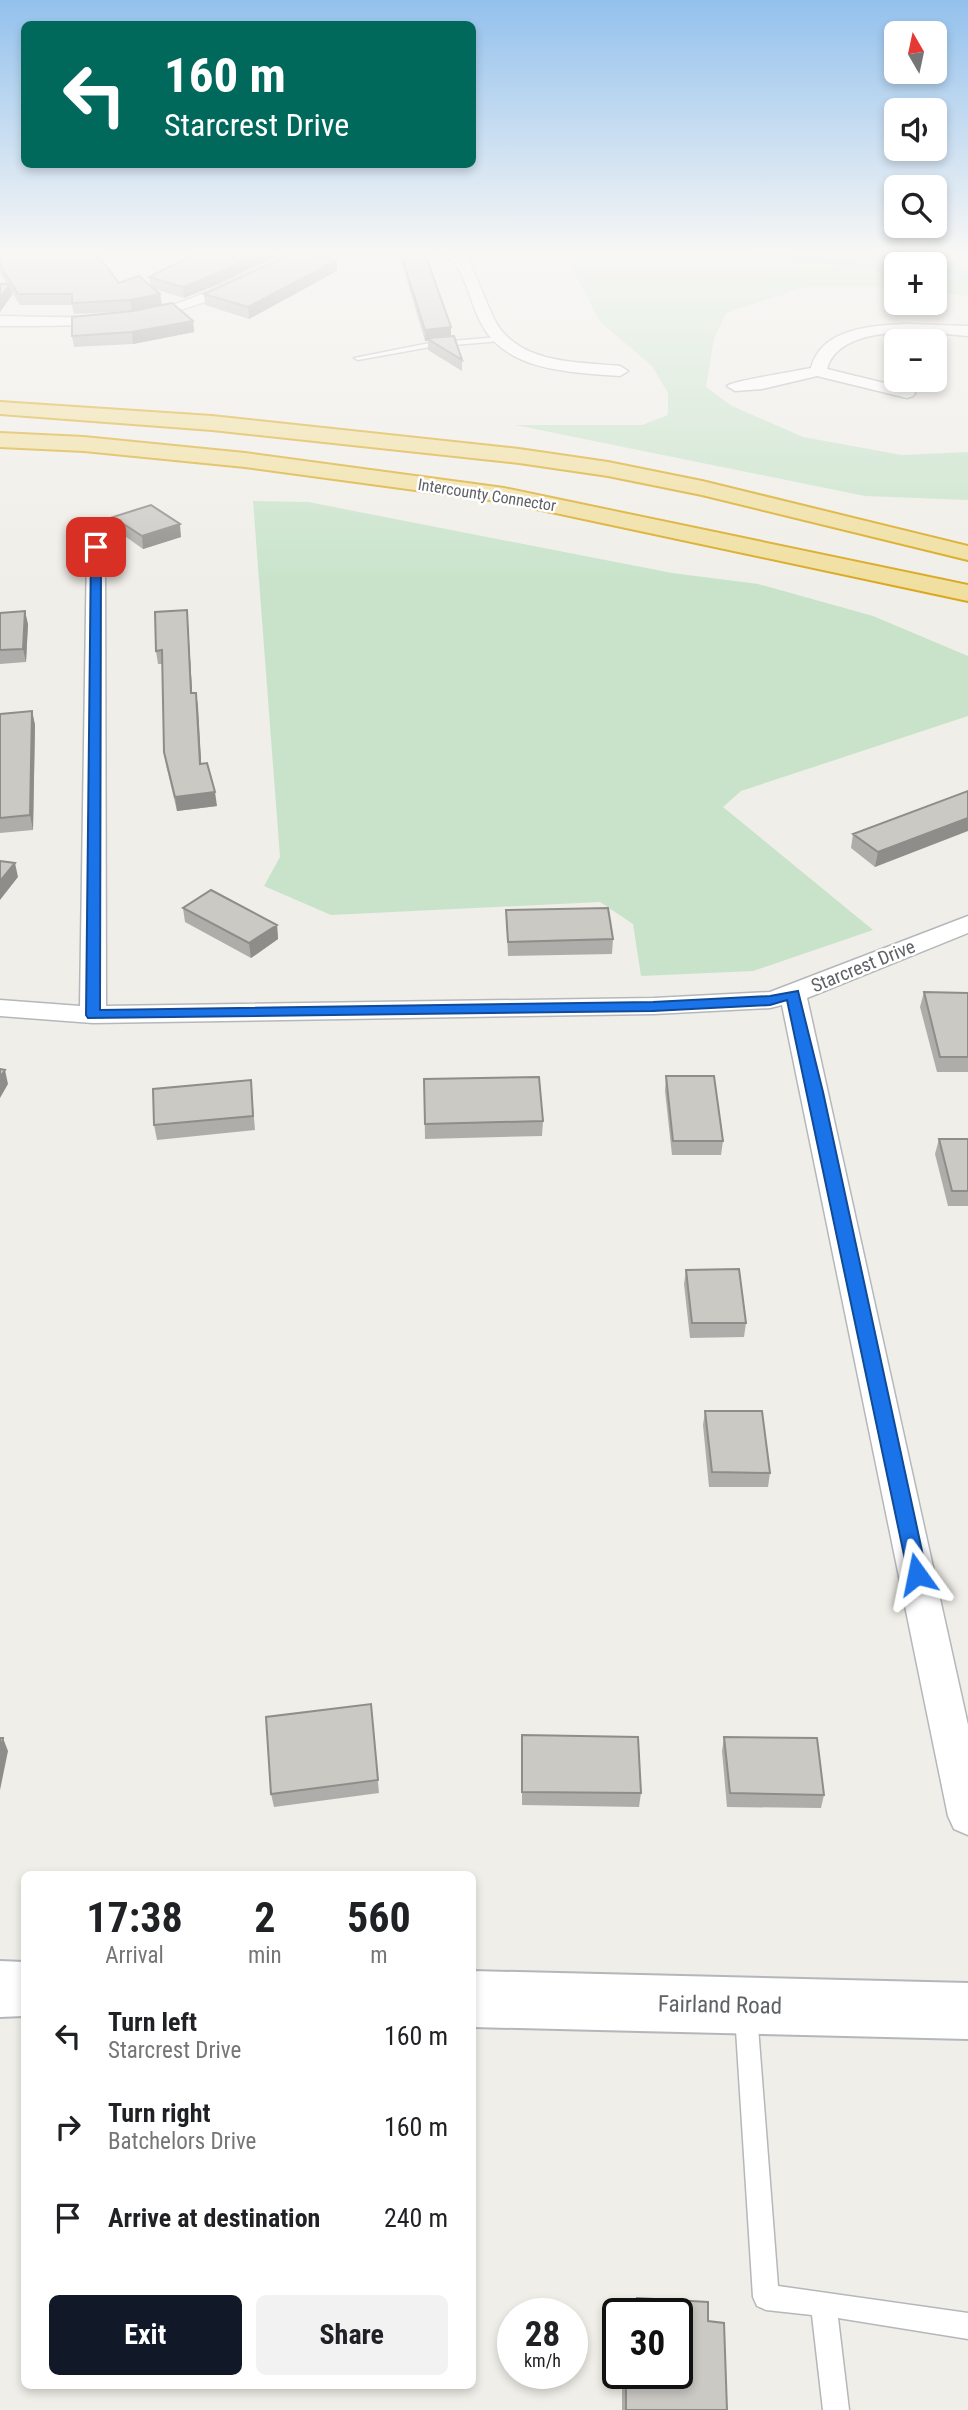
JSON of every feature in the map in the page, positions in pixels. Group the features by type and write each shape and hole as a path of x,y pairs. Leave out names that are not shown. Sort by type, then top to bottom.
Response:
{"highway":[{"path":"0,408 212,424 519,456 608,469 968,537"},
{"name":"Intercounty Connector","path":"0,440 84,444 245,460 504,495 968,593"},
{"path":"702,488 968,553"}],"main road":[{"path":"0,1989 21,1989"},
{"name":"Fairland Road","path":"476,1999 968,2011"}],"street":[{"path":"556,363 621,371"},
{"path":"818,363 818,371"},
{"path":"735,386 762,384 818,371 907,393"},
{"path":"93,1015 96,547"},
{"name":"Starcrest Drive","path":"0,1009 93,1015 653,1006 770,1000 793,994 968,924"},
{"path":"793,994 968,1816"}],"lane":[{"path":"746,2005 766,2297 823,2303 968,2326"},
{"path":"823,2303 836,2410"}],"green space":[{"path":"649,363 710,363 706,387 732,406 803,437 902,455 968,452 968,500 865,496 515,425 642,425 668,415 668,393"},
{"path":"253,501 308,502 672,573 758,584 873,616 968,656 968,716 741,791 723,807 873,930 753,971 641,976 633,924 600,902 331,915 264,886 280,857"}],"building":[{"path":"151,505 180,524 142,536 113,517"},
{"path":"187,610 191,693 196,693 200,764 207,763 215,792 175,797 164,752 162,650 156,651 155,612"},
{"path":"25,611 23,649 0,650 0,613"},
{"path":"32,711 30,815 0,818 0,714"},
{"path":"968,791 968,818 878,852 853,834"},
{"path":"0,861 15,863 0,881"},
{"path":"211,890 277,925 249,943 183,908"},
{"path":"608,908 613,939 508,942 506,910"},
{"path":"924,992 968,993 968,1057 940,1057"},
{"path":"666,1076 714,1076 723,1141 673,1141"},
{"path":"539,1077 543,1121 425,1124 424,1079"},
{"path":"251,1080 253,1116 154,1125 153,1089"},
{"path":"939,1139 968,1139 968,1191 952,1191"},
{"path":"739,1269 746,1323 692,1323 686,1270"},
{"path":"705,1411 762,1411 770,1473 712,1472"},
{"path":"371,1704 378,1780 271,1794 266,1717"},
{"path":"522,1735 638,1737 641,1793 522,1792"},
{"path":"724,1737 817,1738 824,1795 730,1793"},
{"path":"693,2301 708,2302 708,2321 724,2323 727,2410 626,2410 626,2389 693,2389"}],"route":[{"path":"96,547 93,1015 653,1006 770,1000 793,994 917,1574"}]}
